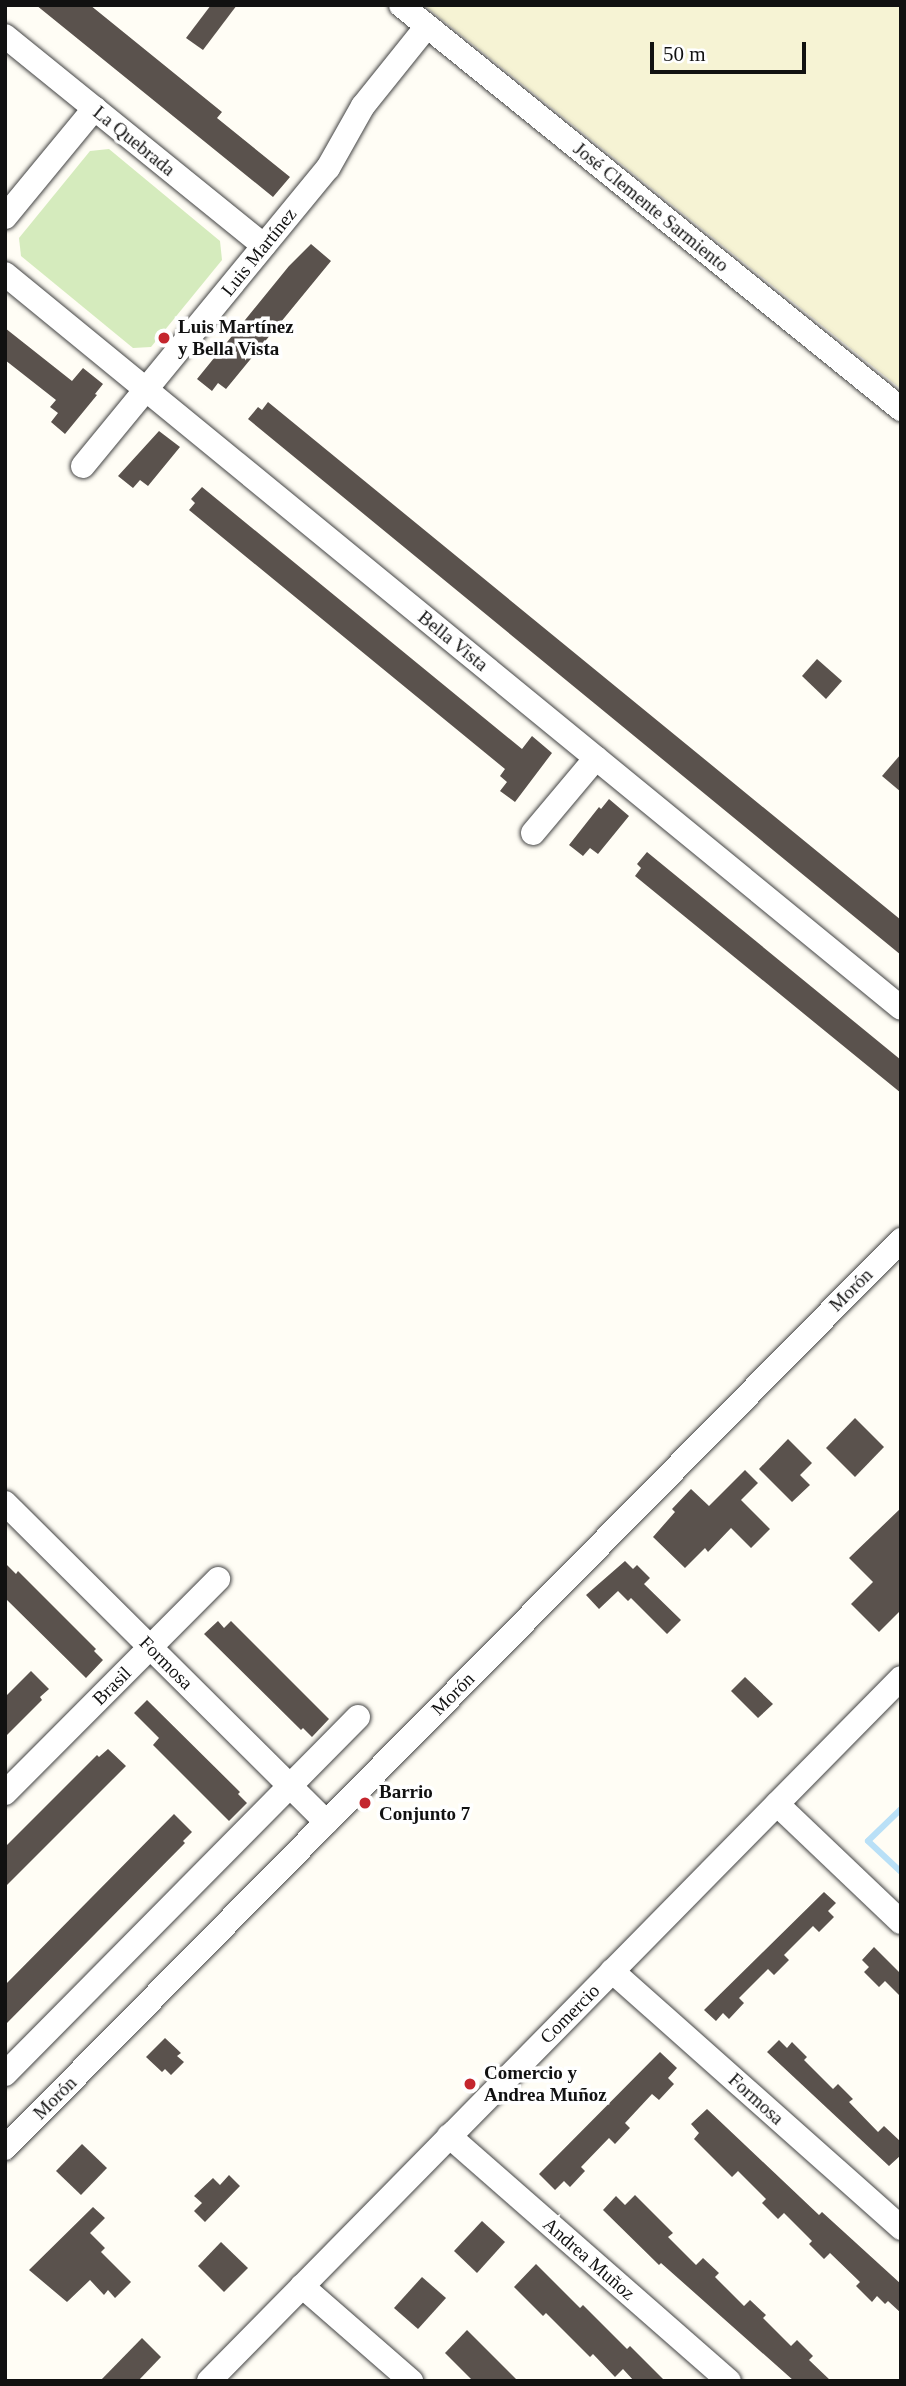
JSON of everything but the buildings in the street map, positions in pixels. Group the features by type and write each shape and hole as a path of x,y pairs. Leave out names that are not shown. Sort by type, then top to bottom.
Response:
{"street":[{"name":"José Clemente Sarmiento","path":"401,5 901,409"},
{"name":"Luis Martínez","path":"83,466 328,168 363,106 427,26"},
{"name":"La Quebrada","path":"5,36 264,246"},
{"path":"5,217 94,108"},
{"name":"Bella Vista","path":"5,274 901,1008"},
{"path":"533,833 596,758"},
{"name":"Morón","path":"5,2148 901,1240"},
{"name":"Formosa","path":"5,1503 326,1822"},
{"name":"Brasil","path":"5,1793 218,1579"},
{"name":"Comercio","path":"209,2381 901,1678"},
{"path":"5,2074 358,1717"},
{"path":"776,1804 901,1922"},
{"name":"Formosa","path":"612,1971 901,2228"},
{"name":"Andrea Muñoz","path":"449,2136 729,2381"},
{"path":"302,2286 411,2381"}],"shaded area":[{"path":"424,5 901,5 901,389"}],"green space":[{"path":"109,149 220,241 222,260 151,347 133,348 21,256 19,238 90,151"}],"waterway":[{"path":"901,1809 868,1841 901,1872"}],"place":[{"name":"Luis Martínez y Bella Vista","path":"164,338"},
{"name":"Barrio Conjunto 7","path":"365,1803"},
{"name":"Comercio y Andrea Muñoz","path":"470,2084"}]}
